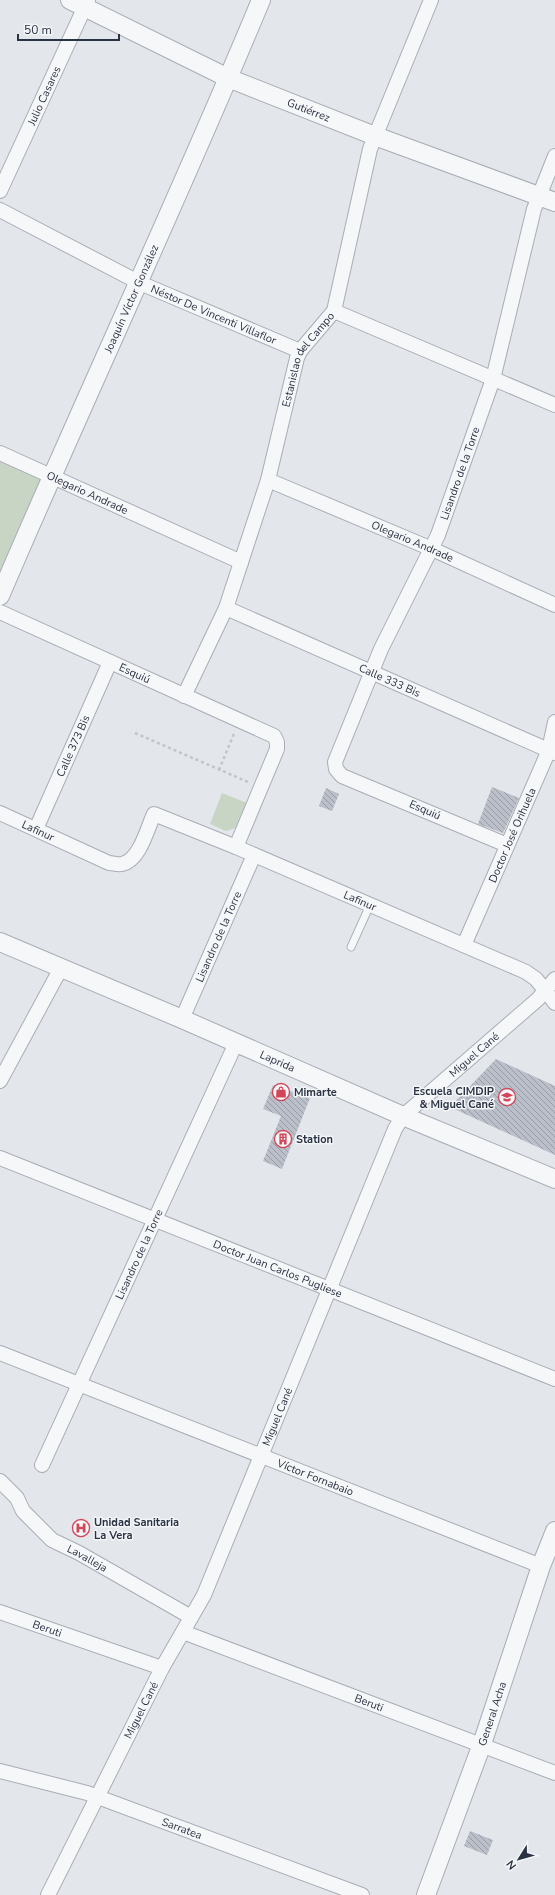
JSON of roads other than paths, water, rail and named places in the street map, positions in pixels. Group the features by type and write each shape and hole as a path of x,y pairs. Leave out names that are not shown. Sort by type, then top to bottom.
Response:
{"street":[{"name":"Joaquín Víctor González","path":"0,596 52,476 140,283 261,0"},
{"name":"Estanislao del Campo","path":"184,696 226,608 268,480 294,366 300,351 334,311 367,161 375,136 431,0"},
{"name":"Gutiérrez","path":"81,2 228,78 375,136 555,202"},
{"name":"Julio Casares","path":"0,191 81,2"},
{"name":"Lisandro de la Torre","path":"342,776 336,769 335,762 381,649 432,549 493,379 534,209 555,156"},
{"name":"Néstor De Vincenti Villaflor","path":"0,210 140,283 300,351"},
{"path":"334,311 555,405"},
{"name":"Olegario Andrade","path":"0,453 241,562"},
{"name":"Olegario Andrade","path":"268,480 432,549 555,605"},
{"name":"Calle 333 Bis","path":"226,608 371,673 552,751"},
{"name":"Esquiú","path":"0,612 274,736 277,742 277,749 236,847"},
{"name":"Calle 373 Bis","path":"36,829 110,662"},
{"name":"Doctor José Orihuela","path":"464,945 507,845 552,751 555,722"},
{"name":"Esquiú","path":"342,776 507,845"},
{"name":"Lafinur","path":"0,813 109,863 121,864 131,860 136,853 154,812 526,972 536,979 555,1003"},
{"name":"Lisandro de la Torre","path":"182,1019 254,855"},
{"name":"Laprida","path":"0,942 182,1019 404,1116 555,1179"},
{"path":"0,1081 61,968"},
{"name":"Miguel Cané","path":"48,1895 162,1668 204,1595 262,1457 395,1129 404,1116 546,991 555,979"},
{"name":"Lisandro de la Torre","path":"42,1465 236,1043"},
{"name":"Doctor Juan Carlos Pugliese","path":"0,1158 555,1379"},
{"name":"Víctor Fornabaio","path":"0,1353 541,1566"},
{"name":"Lavalleja","path":"0,1481 17,1498 23,1511 52,1540 79,1553 191,1617"},
{"name":"General Acha","path":"426,1895 482,1744 541,1566 555,1531"},
{"name":"Beruti","path":"0,1612 162,1668"},
{"name":"Beruti","path":"183,1632 482,1744 555,1773"},
{"name":"Sarratea","path":"0,1771 98,1797 362,1895"}],"lane":[{"path":"351,947 370,905"}],"place":[{"name":"Mimarte","path":"281,1092"},
{"name":"Escuela CIMDIP & Miguel Cané","path":"507,1097"},
{"name":"Station","path":"283,1139"},
{"name":"Unidad Sanitaria La Vera","path":"81,1528"}]}
